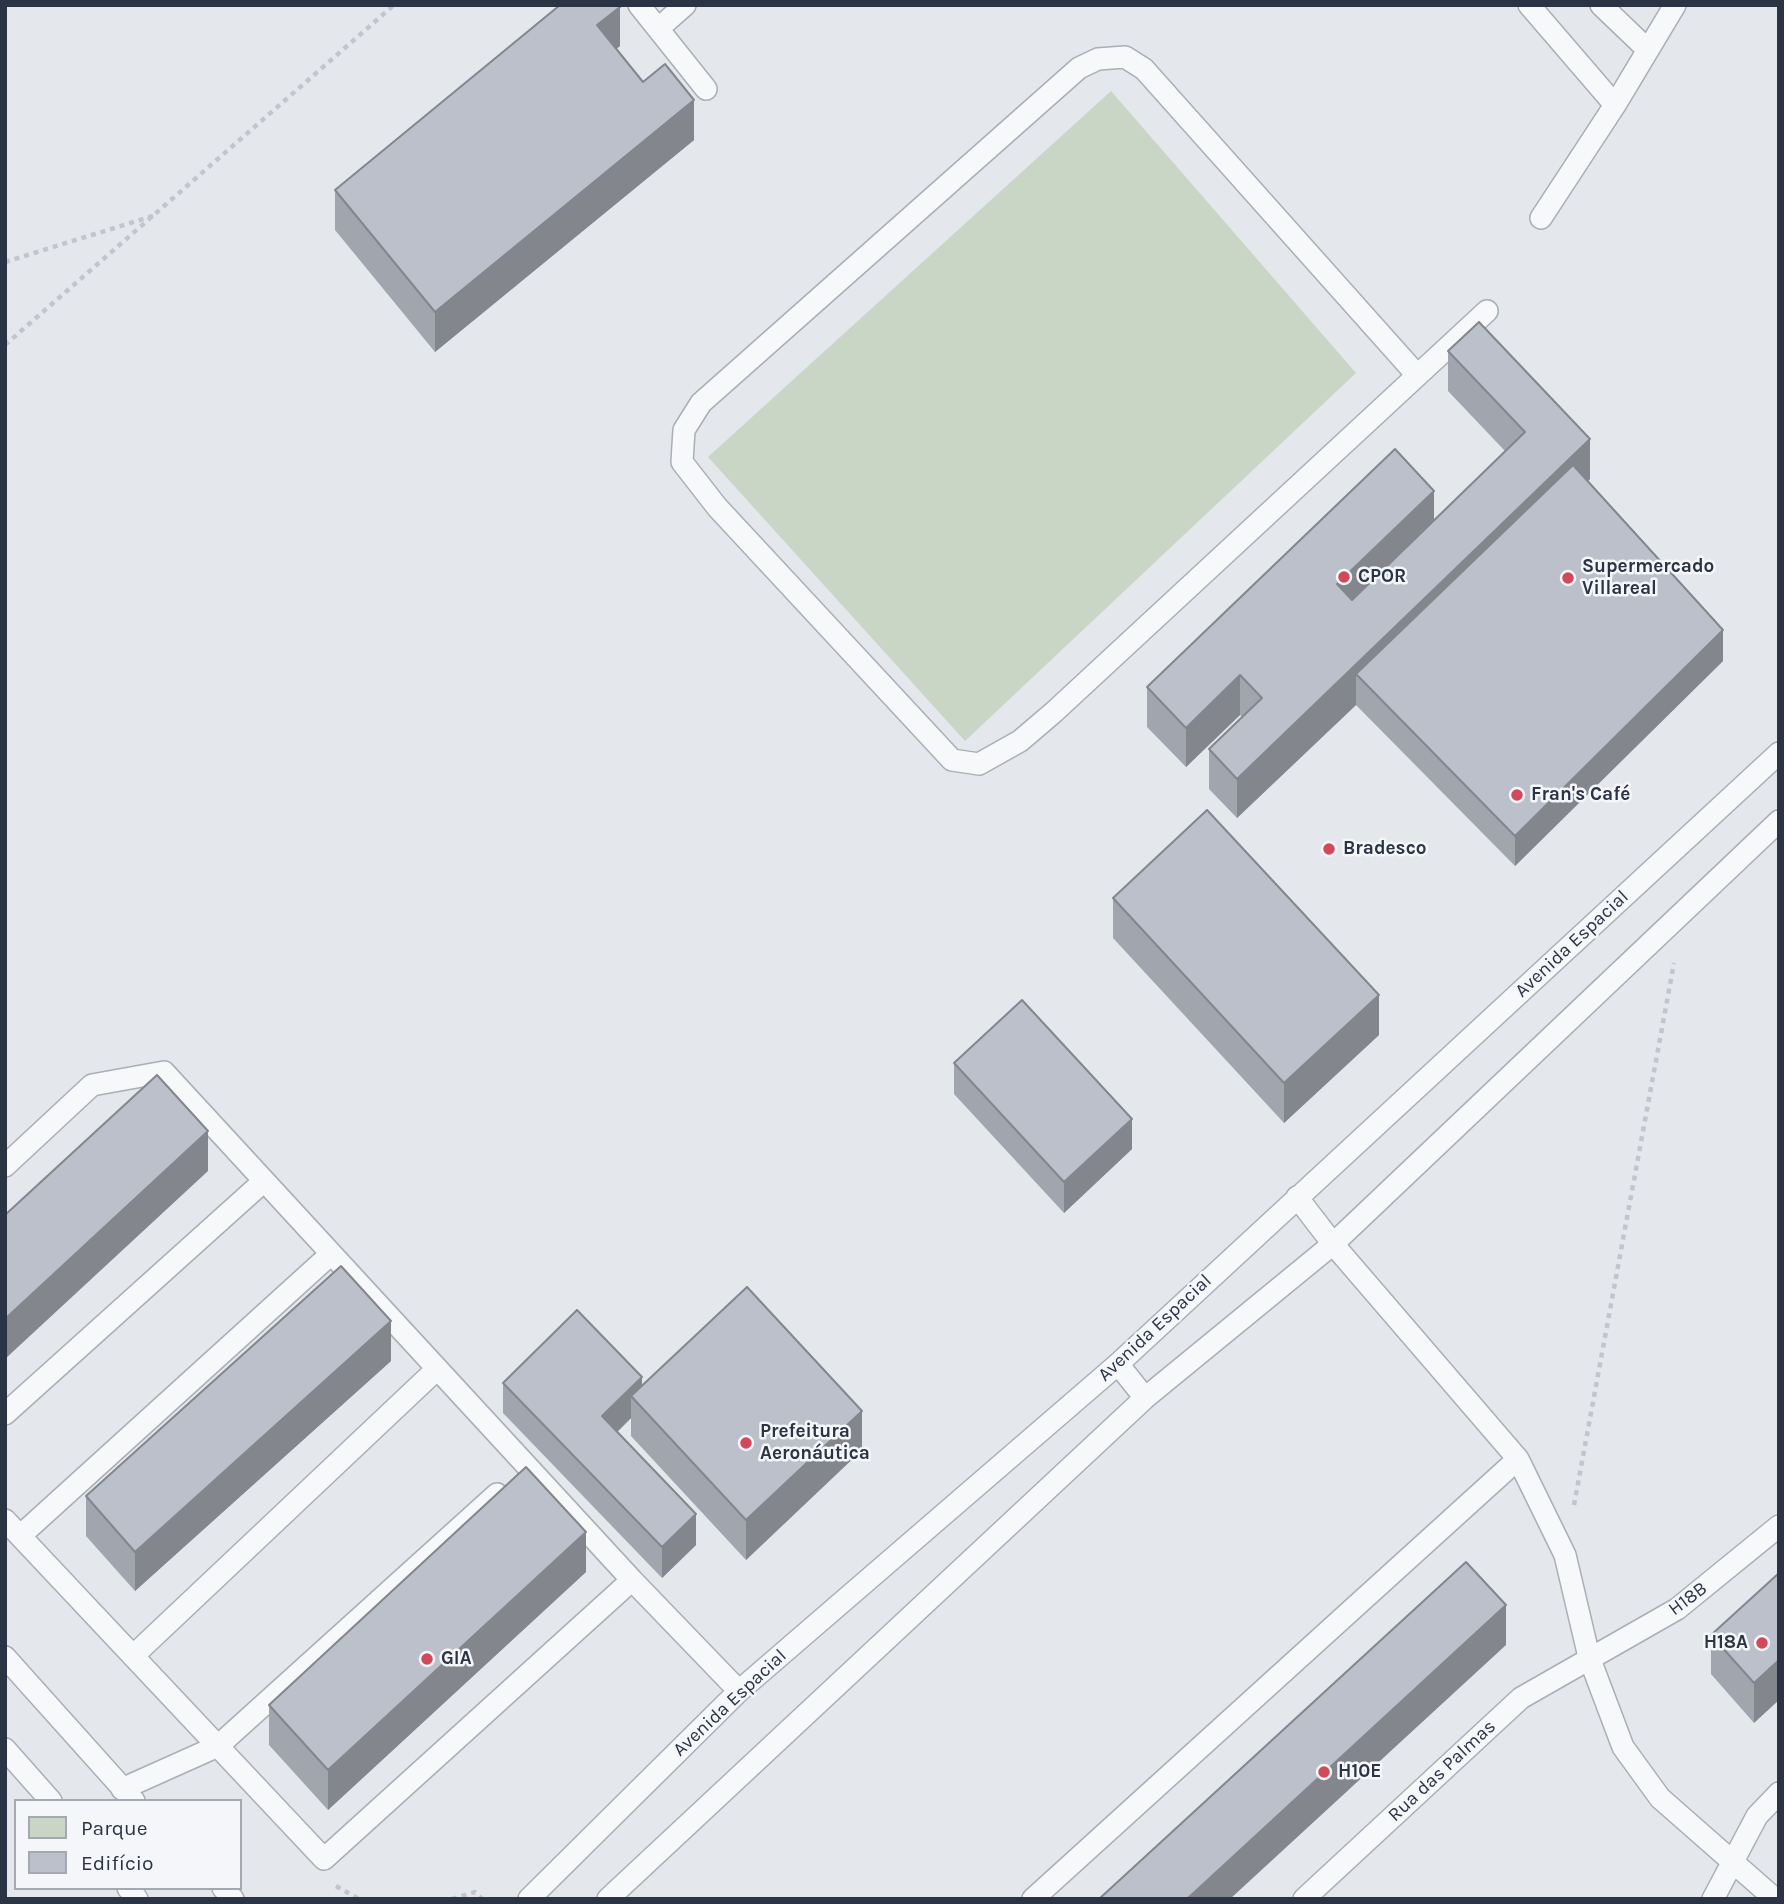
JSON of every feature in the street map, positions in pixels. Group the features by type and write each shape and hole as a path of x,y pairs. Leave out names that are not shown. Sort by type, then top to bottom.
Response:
{"lane":[{"path":"639,5 706,89"},
{"path":"659,28 685,5"},
{"path":"1529,5 1615,105"},
{"path":"1601,5 1648,50"},
{"path":"1541,218 1615,105 1675,5"},
{"path":"1417,374 1144,69 1125,57 1098,59 1079,68 701,403 684,430 682,463 717,507 952,760 979,764 1020,741 1054,712 1487,311"},
{"name":"Avenida Espacial","path":"529,1899 739,1691 1118,1364 1779,753"},
{"path":"608,1899 1145,1398 1333,1244 1779,821"},
{"path":"5,1166 92,1085 164,1072 527,1467 739,1691"},
{"path":"5,1414 264,1181"},
{"path":"1297,1197 1333,1244 1518,1459 1565,1555 1589,1657 1623,1747 1660,1798 1775,1899"},
{"path":"20,1536 331,1254"},
{"path":"1118,1364 1145,1398"},
{"path":"133,1656 438,1369"},
{"path":"1033,1899 1518,1459"},
{"path":"5,1657 128,1795 218,1746 527,1467"},
{"path":"5,1520 324,1859 632,1580"},
{"name":"H18B","path":"1589,1657 1636,1634 1677,1609 1779,1526"},
{"name":"Rua das Palmas","path":"1304,1899 1521,1698 1589,1657"},
{"path":"5,1749 49,1799"},
{"path":"1713,1899 1757,1816 1779,1793"}],"path":[{"path":"5,345 160,213 394,5"},
{"path":"5,262 160,213"},
{"path":"1565,1555 1684,910"},
{"path":"452,1899 475,1892 482,1899"}],"green space":[{"path":"1111,91 1356,373 965,741 708,457"}],"building":[{"path":"560,5 618,5 620,7 597,25 643,82 665,64 694,100 435,312 335,190"},
{"path":"1479,322 1590,439 1237,779 1209,749 1262,698 1240,675 1186,728 1147,687 1395,449 1434,491 1337,584 1352,600 1525,432 1448,351"},
{"name":"Supermercado Villareal","path":"1573,465 1723,630 1515,836 1356,674"},
{"path":"1207,810 1379,995 1284,1083 1113,898"},
{"path":"1022,1000 1132,1119 1064,1182 954,1063"},
{"path":"157,1075 208,1131 5,1319 5,1215"},
{"path":"341,1266 391,1321 135,1552 86,1496"},
{"name":"Prefeitura Aeronáutica","path":"747,1287 862,1411 746,1520 631,1396"},
{"path":"577,1310 642,1377 602,1416 696,1514 662,1547 503,1383"},
{"name":"GIA","path":"526,1467 586,1532 328,1770 269,1705"},
{"path":"1466,1562 1506,1605 1187,1899 1099,1899"},
{"path":"1779,1573 1779,1660 1754,1683 1711,1635"}],"place":[{"name":"CPOR","path":"1344,577"},
{"name":"Supermercado Villareal","path":"1568,578"},
{"name":"Fran's Café","path":"1517,795"},
{"name":"Bradesco","path":"1329,849"},
{"name":"Prefeitura Aeronáutica","path":"746,1443"},
{"name":"H18A","path":"1762,1643"},
{"name":"GIA","path":"427,1659"},
{"name":"H10E","path":"1324,1772"}]}
